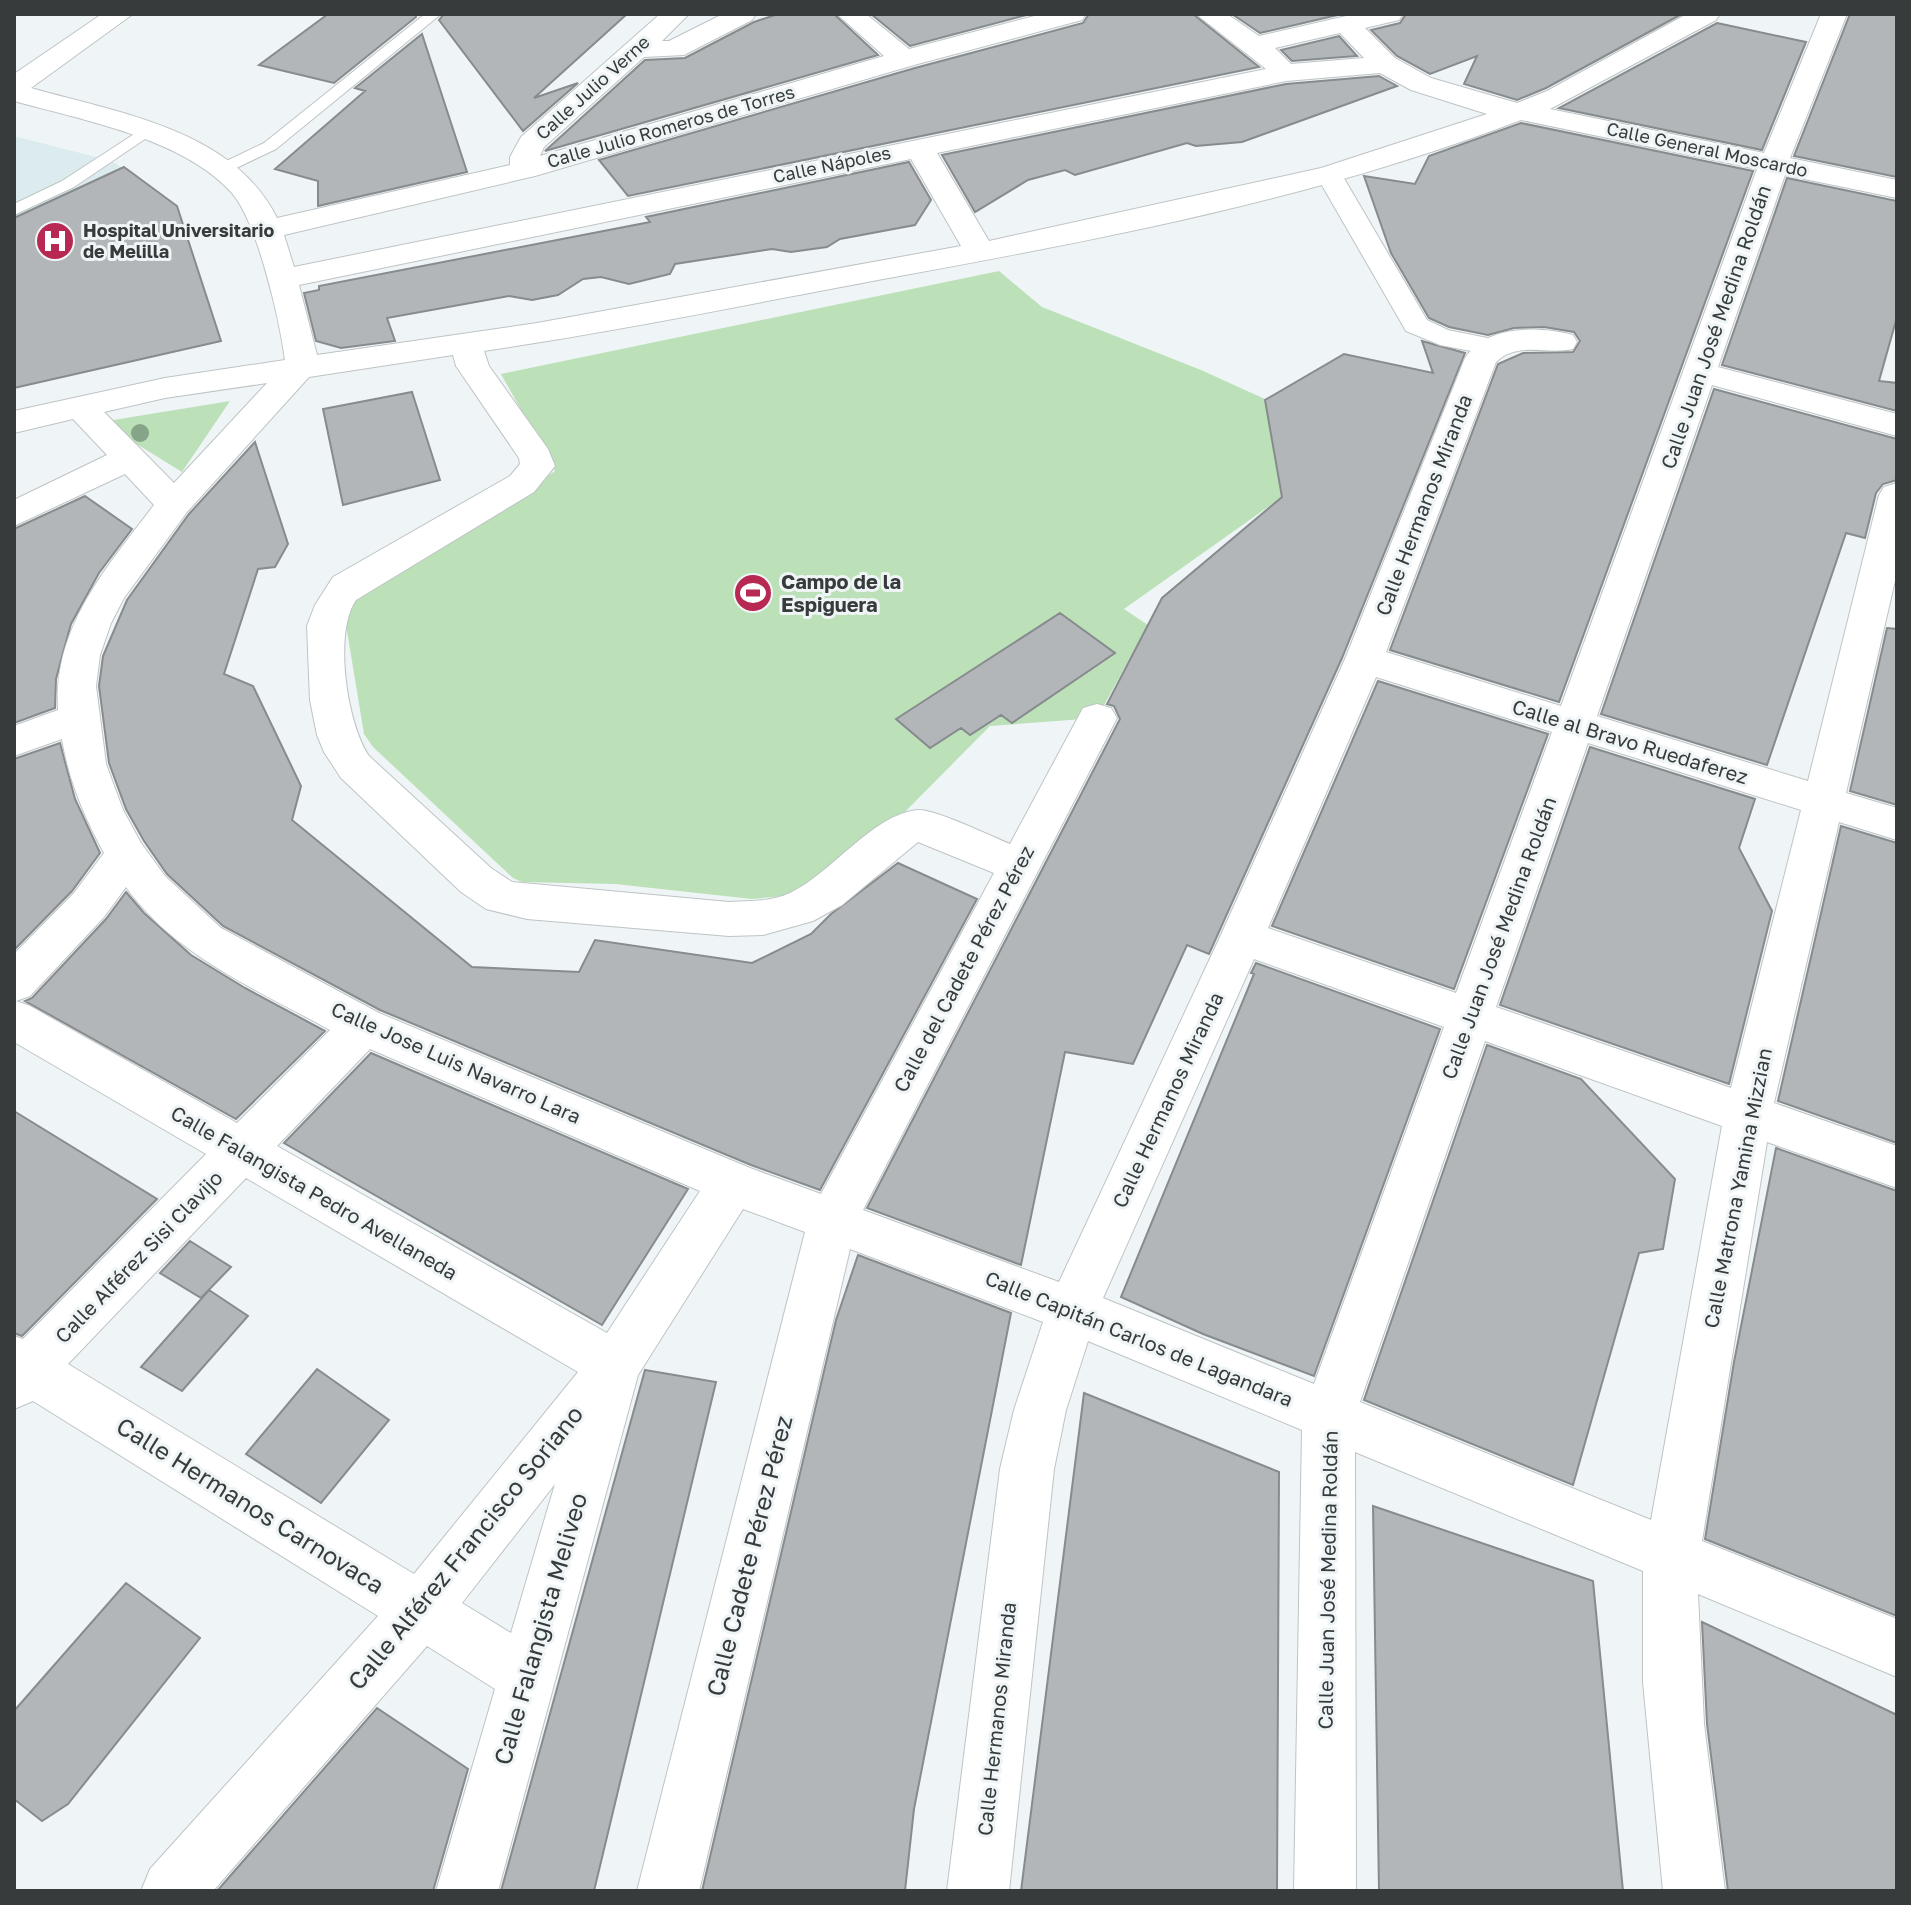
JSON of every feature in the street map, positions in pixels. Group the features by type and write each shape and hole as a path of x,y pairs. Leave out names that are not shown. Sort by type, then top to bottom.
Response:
{"street":[{"path":"14,90 120,14"},
{"name":"Calle Julio Verne","path":"525,170 525,157 531,143 676,14"},
{"path":"636,49 674,49 743,14"},
{"path":"850,14 904,59"},
{"name":"Calle Julio Romeros de Torres","path":"267,230 525,170 904,59 1073,14"},
{"path":"1209,14 1255,45 1286,73"},
{"path":"1255,45 1390,14"},
{"path":"14,422 165,388 302,365 466,344 1035,242 1329,175 1449,138 1572,90 1707,14"},
{"name":"Calle Juan José Medina Roldán","path":"1325,1891 1329,1415 1774,163 1834,14"},
{"path":"1347,25 1385,64 1421,84 1451,95 1518,110"},
{"name":"Calle Nápoles","path":"282,279 1286,73 1385,64"},
{"path":"14,90 145,132 202,156 242,184 267,230 300,343 302,365"},
{"name":"Calle General Moscardo","path":"1518,110 1897,189"},
{"path":"919,147 979,251"},
{"path":"1329,175 1409,318 1432,335 1492,347 1512,341 1561,342"},
{"path":"466,344 473,366 536,457 538,466 534,475 346,586 329,613 326,626 332,728 341,750 421,829 476,880 501,897 527,902 729,919 763,918 798,909 827,893 912,825 920,825 1019,865"},
{"name":"Calle Hermanos Miranda","path":"978,1891 1027,1469 1040,1410 1072,1310 1242,937 1364,659 1481,358 1492,347"},
{"name":"Calle Jose Luis Navarro Lara","path":"302,365 174,504 108,593 92,623 81,655 76,686 78,718 86,764 98,799 126,855 150,888 206,940 363,1026 733,1183"},
{"path":"1700,372 1897,425"},
{"path":"79,406 174,504"},
{"path":"14,514 128,459"},
{"name":"Calle Matrona Yamina Mizzian","path":"1694,1891 1669,1664 1668,1613 1672,1556 1748,1115 1897,495"},
{"name":"Calle al Bravo Ruedaferez","path":"1364,659 1897,824"},
{"path":"14,741 78,718"},
{"name":"Calle del Cadete Pérez Pérez","path":"832,1221 1097,718"},
{"path":"14,983 89,905 126,855"},
{"path":"1242,937 1897,1167"},
{"name":"Calle Falangista Pedro Avellaneda","path":"14,1019 615,1366"},
{"name":"Calle Alférez Sisi Clavijo","path":"19,1371 242,1151 363,1026"},
{"name":"Calle Capitán Carlos de Lagandara","path":"733,1183 1072,1310 1897,1648"},
{"name":"Calle Alférez Francisco Soriano","path":"172,1891 419,1612 615,1366 733,1183"},
{"name":"Calle Cadete Pérez Pérez","path":"668,1891 832,1221"},
{"name":"Calle Falangista Meliveo","path":"467,1891 615,1366"},
{"name":"Calle Hermanos Carnovaca","path":"19,1371 528,1676"}],"lane":[{"path":"222,169 270,146 434,14"},
{"path":"14,210 68,184 145,132"}],"shaded area":[{"name":"Hospital Universitario de Melilla","path":"14,136 112,161 176,205 14,278"}],"green space":[{"name":"Campo de la Espiguera","path":"999,271 1042,307 1201,370 1278,405 1282,497 1124,609 1148,625 1097,718 990,726 887,830 810,888 784,896 752,899 615,884 522,882 513,878 373,747 364,734 346,625 347,611 371,576 446,542 555,471 501,374"},
{"path":"230,401 182,472 101,422"}],"building":[{"path":"328,14 415,14 416,17 334,83 259,65"},
{"path":"444,14 627,14 534,98 578,83 523,131 439,20"},
{"path":"778,14 834,14 878,55 545,151 645,60 685,58 754,22"},
{"path":"871,14 1030,14 910,46"},
{"path":"1089,14 1193,14 1259,67 628,196 599,160 915,68 1083,23"},
{"path":"1232,14 1342,14 1260,33"},
{"path":"1406,14 1680,15 1546,88 1517,100 1464,84 1477,56 1430,74 1397,56 1371,30 1400,23"},
{"path":"1850,14 1897,14 1897,177 1794,156"},
{"path":"1717,23 1806,42 1762,150 1559,108"},
{"path":"422,34 467,172 318,206 318,181 275,169 365,91 355,88"},
{"path":"1339,36 1357,56 1292,61 1281,50"},
{"path":"1379,76 1397,86 1242,142 1196,146 1187,143 1075,175 1065,170 1028,180 975,212 942,155 1286,84"},
{"path":"1521,123 1753,171 1559,702 1390,650 1498,364 1523,353 1573,352 1580,341 1574,332 1544,327 1514,328 1488,335 1449,327 1429,318 1391,253 1364,176 1415,184 1429,156"},
{"path":"909,162 931,200 915,225 840,239 827,247 791,252 772,249 675,264 670,274 629,284 601,277 583,279 558,295 532,300 509,296 387,318 395,341 341,348 316,341 304,293 319,290 319,286 650,222 646,217"},
{"path":"124,167 177,206 221,341 14,388 14,218"},
{"path":"1787,178 1897,201 1897,317 1879,381 1897,383 1897,411 1722,365"},
{"path":"1422,341 1465,353 1342,658 1209,954 1187,945 1133,1064 1065,1052 1021,1265 867,1208 1120,719 1114,706 1107,704 1162,598 1282,497 1265,400 1344,354 1433,373"},
{"path":"1714,389 1897,439 1897,480 1883,484 1876,493 1865,538 1846,533 1767,765 1601,714"},
{"path":"412,392 440,480 343,505 323,409"},
{"path":"255,442 288,544 275,567 258,569 224,674 253,686 301,786 292,820 472,967 579,972 595,940 752,963 811,934 831,914 898,863 977,899 820,1190 751,1165 380,1010 223,926 167,874 126,809 109,763 99,686 103,656 127,600 189,514"},
{"path":"85,496 132,529 99,573 71,624 56,679 55,708 14,723 14,529"},
{"path":"1060,613 1115,653 1012,723 1001,715 970,735 961,728 930,748 896,719"},
{"path":"1887,628 1897,629 1897,805 1850,791"},
{"path":"1378,681 1548,734 1454,989 1272,926"},
{"path":"60,743 75,799 100,853 72,891 14,950 14,759"},
{"path":"1590,747 1755,799 1739,848 1772,911 1729,1084 1500,1005"},
{"path":"1841,826 1897,843 1897,1143 1778,1101"},
{"path":"126,892 144,913 191,955 325,1031 236,1119 25,1001 32,998 106,919"},
{"path":"1256,963 1440,1029 1314,1376 1203,1334 1121,1297"},
{"path":"1487,1045 1581,1079 1675,1179 1663,1249 1639,1253 1573,1485 1364,1400"},
{"path":"371,1053 688,1189 602,1325 284,1143"},
{"path":"14,1111 157,1199 22,1336 14,1333"},
{"path":"1776,1148 1897,1191 1897,1616 1705,1539 1734,1362"},
{"path":"190,1241 231,1267 201,1298 160,1273"},
{"path":"858,1255 1011,1313 914,1809 905,1891 702,1891 836,1320"},
{"path":"209,1290 248,1316 182,1391 141,1367"},
{"path":"317,1369 389,1420 321,1503 246,1454"},
{"path":"645,1370 716,1382 594,1891 501,1891"},
{"path":"1084,1393 1279,1472 1277,1891 1021,1891"},
{"path":"1373,1506 1593,1581 1623,1891 1379,1891"},
{"path":"126,1583 200,1638 68,1804 42,1821 14,1799 14,1711"},
{"path":"1702,1622 1897,1715 1897,1891 1728,1891 1707,1724"},
{"path":"377,1708 468,1769 433,1891 217,1891"}],"place":[{"name":"Hospital Universitario de Melilla","path":"55,241"},
{"name":"Campo de la Espiguera","path":"753,593"}]}
